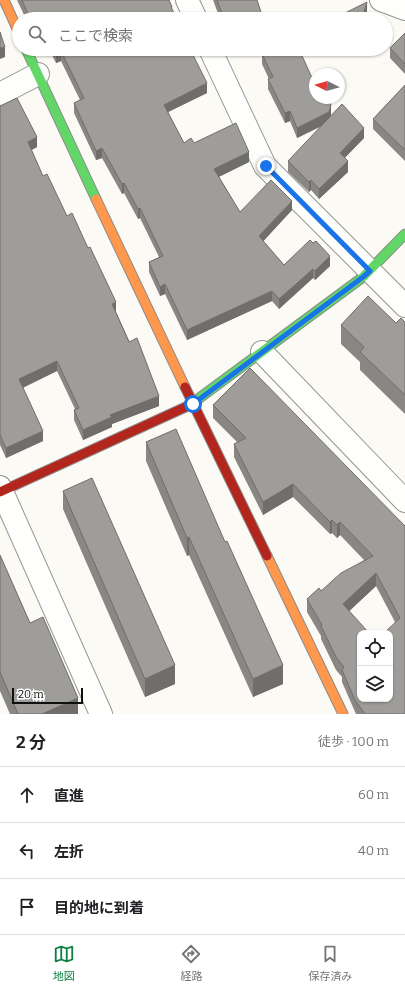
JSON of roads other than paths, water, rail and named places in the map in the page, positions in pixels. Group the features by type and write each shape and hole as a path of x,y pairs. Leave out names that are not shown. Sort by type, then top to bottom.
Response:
{"street":[{"path":"4,0 12,18"},
{"path":"187,0 193,12"},
{"path":"381,0 405,9"},
{"path":"29,56 193,404 343,714"},
{"path":"213,56 266,166 405,306"},
{"path":"0,94 38,74"},
{"path":"101,714 1,490 193,404 363,277 405,234"},
{"path":"262,352 405,501"}]}
